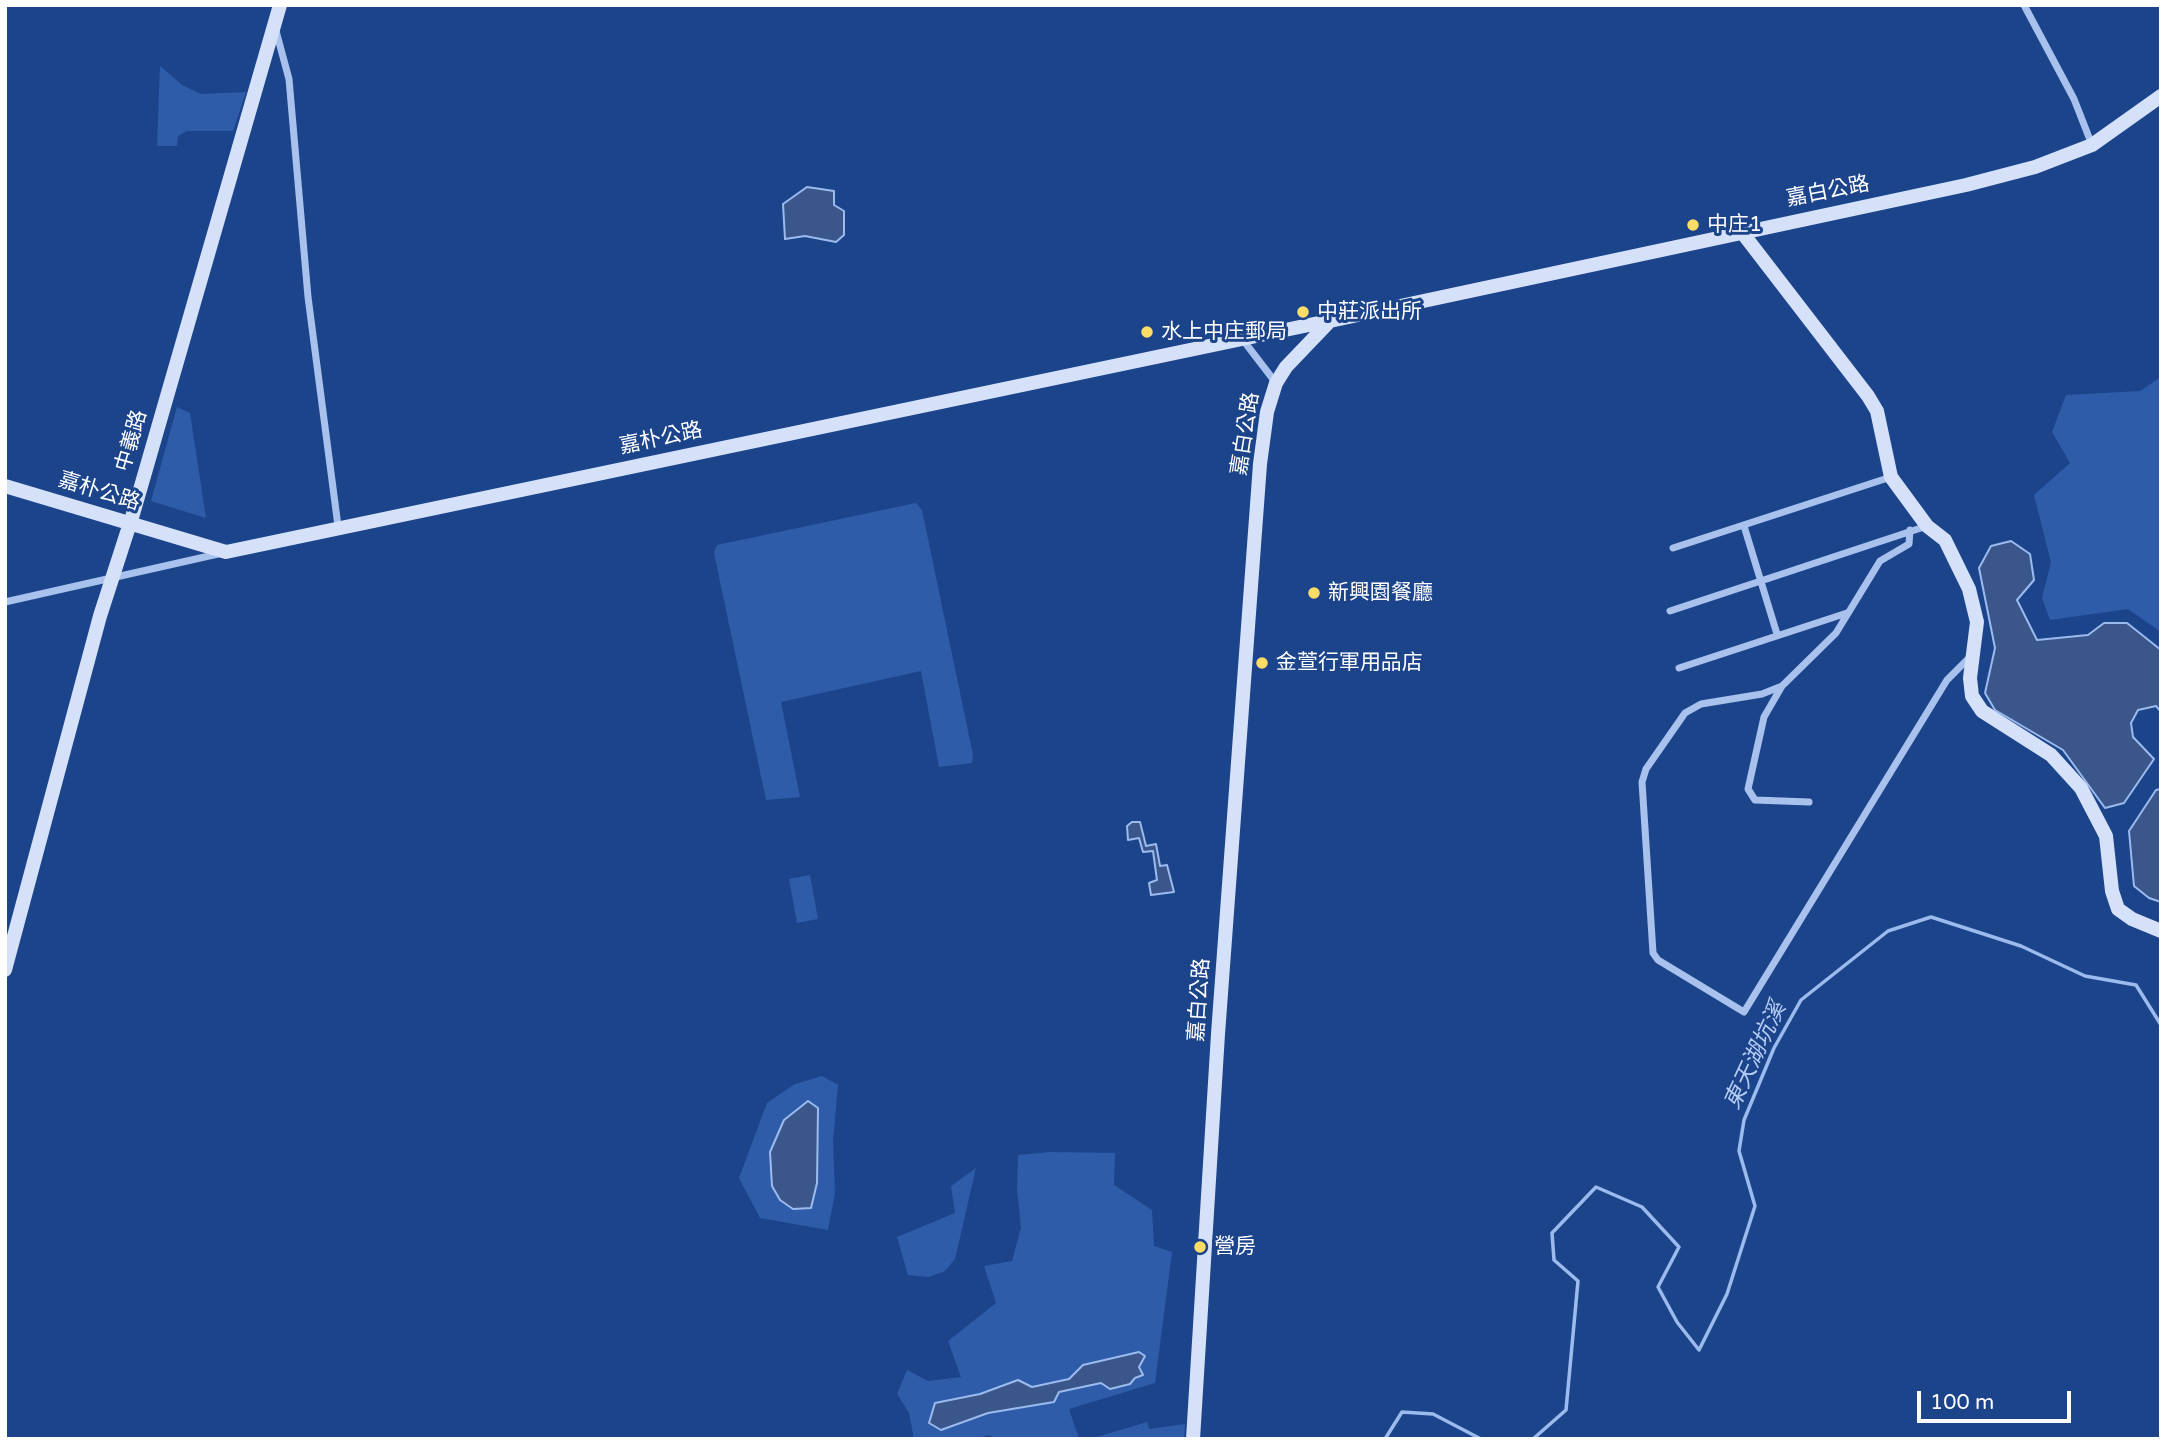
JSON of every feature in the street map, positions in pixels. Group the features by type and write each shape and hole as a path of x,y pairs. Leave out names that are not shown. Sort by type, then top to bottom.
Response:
{"main road":[{"name":"中義路","path":"5,971 113,576 280,5"},
{"name":"嘉白公路","path":"1193,1439 1219,1022 1261,464 1267,412 1276,383 1300,351 1330,321 1966,185 2035,167 2092,145 2161,96"},
{"path":"1741,231 1878,411 1891,477 1927,526 1945,541 1969,589 1977,622 1976,651 1970,678 1972,696 1982,711 2051,755 2081,788 2106,836 2112,891 2118,909 2132,919 2161,930"},
{"name":"嘉朴公路","path":"5,486 226,552 338,526 1330,321"}],"street":[{"path":"2024,5 2074,99 2092,145"},
{"path":"275,23 289,79 308,298 338,526"},
{"path":"1243,339 1276,383"},
{"path":"1673,548 1891,477"},
{"path":"1744,526 1777,634"},
{"path":"1670,611 1927,526"},
{"path":"1809,803 1755,800 1748,789 1765,717 1782,686 1836,633 1880,561 1909,544 1910,530"},
{"path":"5,602 226,552"},
{"path":"1679,668 1777,634 1847,614"},
{"path":"1782,686 1762,694 1701,704 1685,713 1646,769 1642,782 1653,953 1658,960 1744,1012 1947,680 1976,651"}],"shaded area":[{"path":"160,66 182,85 201,94 246,92 233,131 187,131 178,136 177,146 157,146"},
{"path":"807,187 834,191 834,205 844,211 844,235 836,242 805,236 785,239 783,204"},
{"path":"2161,377 2161,632 2128,609 2050,620 2042,598 2051,562 2034,495 2070,463 2052,432 2066,395 2140,391"},
{"path":"177,407 190,413 206,518 151,501"},
{"path":"916,503 922,510 973,755 972,763 939,767 921,671 781,702 800,797 766,800 714,553 717,545"},
{"path":"2011,541 2030,554 2034,580 2017,600 2037,640 2088,635 2104,623 2127,623 2161,650 2161,712 2156,706 2138,710 2131,723 2133,737 2154,759 2124,803 2105,808 2063,750 1995,710 1985,693 1995,648 1979,568 1991,546"},
{"path":"2161,789 2161,902 2149,898 2134,886 2129,831 2156,790"},
{"path":"1132,822 1140,822 1146,846 1156,844 1160,866 1167,865 1174,892 1151,895 1149,883 1157,880 1153,851 1143,852 1139,838 1128,840 1127,826"},
{"path":"810,875 818,919 797,923 789,879"},
{"path":"822,1076 838,1085 833,1141 835,1193 828,1230 760,1218 739,1178 767,1103 795,1084"},
{"path":"808,1101 818,1108 817,1183 811,1208 793,1209 780,1200 772,1186 770,1152 784,1120"},
{"path":"1051,1152 1115,1153 1114,1185 1152,1210 1154,1246 1172,1252 1155,1383 1069,1409 1079,1439 996,1439 989,1435 975,1439 914,1439 909,1413 897,1394 907,1370 928,1381 961,1377 948,1341 996,1303 984,1266 1012,1261 1021,1227 1017,1190 1018,1155"},
{"path":"976,1168 955,1259 945,1271 928,1277 908,1275 897,1237 955,1213 951,1186"},
{"path":"1139,1352 1145,1356 1139,1367 1143,1375 1130,1384 1110,1389 1101,1383 1059,1392 1054,1402 988,1413 941,1430 929,1423 935,1403 980,1394 1018,1380 1032,1387 1069,1379 1083,1365"},
{"path":"1147,1422 1149,1429 1185,1424 1184,1439 1090,1439"}],"waterway":[{"name":"東天湖坑溪","path":"1533,1439 1566,1410 1578,1281 1554,1260 1552,1233 1596,1187 1642,1207 1679,1247 1658,1287 1677,1322 1699,1350 1727,1294 1755,1206 1739,1151 1744,1120 1774,1048 1801,1000 1888,931 1931,917 2021,946 2085,976 2136,985 2161,1025"},
{"name":"東天湖坑溪","path":"1385,1439 1402,1412 1433,1414 1481,1439"}],"place":[{"name":"中庄1","path":"1693,225"},
{"name":"中莊派出所","path":"1303,312"},
{"name":"水上中庄郵局","path":"1147,332"},
{"name":"新興園餐廳","path":"1314,593"},
{"name":"金萱行軍用品店","path":"1262,663"},
{"name":"營房","path":"1200,1247"}]}
